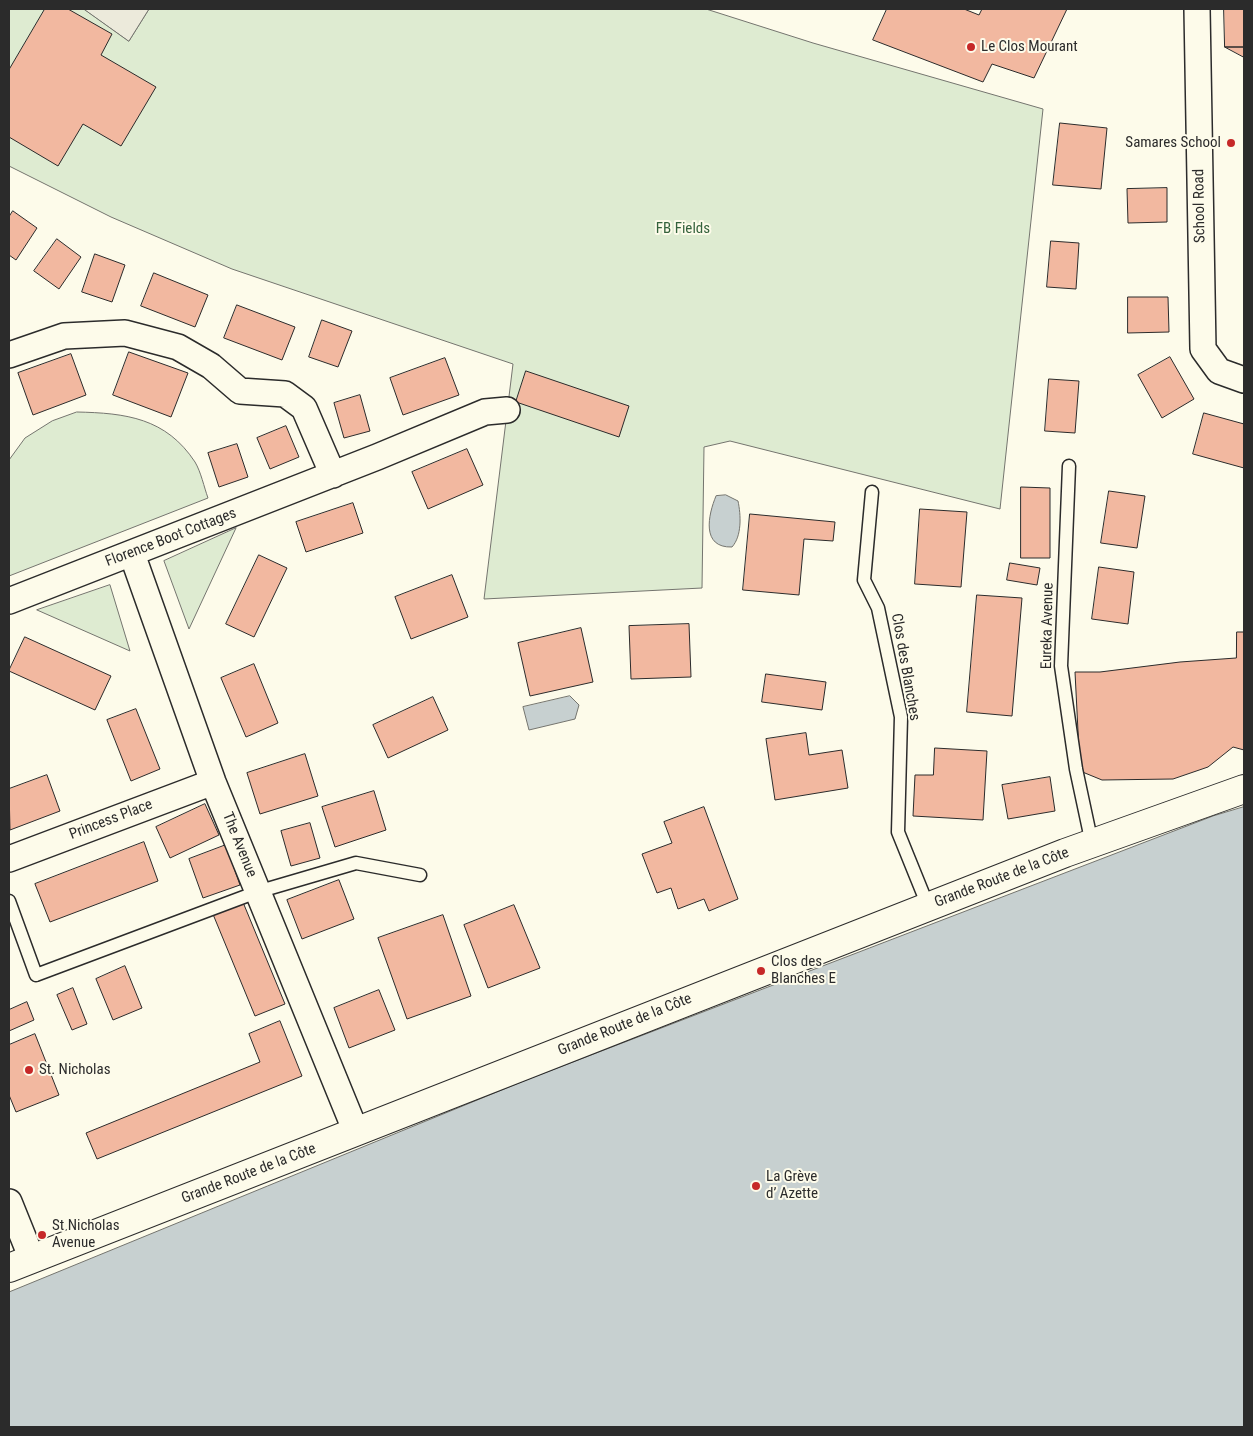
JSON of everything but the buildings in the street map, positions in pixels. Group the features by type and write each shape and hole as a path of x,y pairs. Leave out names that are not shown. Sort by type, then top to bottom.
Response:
{"main road":[{"name":"Grande Route de la Côte","path":"20,1263 928,906 1244,789"}],"street":[{"name":"School Road","path":"1197,9 1203,349 1219,371 1244,380"},
{"path":"9,354 64,336 125,333 178,347 211,366 240,391 285,394 304,408 333,475"},
{"name":"Florence Boot Cottages","path":"9,601 333,475 485,412 507,410"},
{"name":"The Avenue","path":"132,554 213,782 356,1132"},
{"name":"Princess Place","path":"9,859 213,782"},
{"path":"9,1202 20,1263"}],"lane":[{"name":"Eureka Avenue","path":"1069,466 1061,666 1076,769 1092,844"},
{"name":"Clos des Blanches","path":"872,492 864,580 878,608 900,717 898,832 928,906"},
{"path":"9,901 36,975 257,892 356,863 420,875"}],"green space":[{"name":"FB Fields","path":"9,9 84,9 129,41 149,9 706,9 813,43 1043,109 1000,509 730,441 704,447 702,588 484,599 513,364 232,269 111,217 9,166"},
{"path":"77,412 112,414 144,421 158,427 184,447 195,462 208,498 9,576 9,460 25,438 52,421"},
{"path":"236,528 189,629 164,561"},
{"path":"110,585 130,651 37,610"}],"shaded area":[{"path":"84,9 149,9 129,41"},
{"path":"726,495 738,501 740,513 738,537 732,547 722,546 715,542 709,529 709,521 716,496"},
{"path":"570,696 579,705 575,719 529,730 523,707"},
{"name":"La Grève d’ Azette","path":"1244,807 1244,1427 9,1427 9,1292 526,1080 1213,816"}],"place":[{"name":"Le Clos Mourant","path":"971,47"},
{"name":"Samares School","path":"1231,143"},
{"name":"Clos des Blanches E","path":"761,971"},
{"name":"St. Nicholas","path":"29,1070"},
{"name":"La Grève d’ Azette","path":"756,1186"},
{"name":"St Nicholas Avenue","path":"42,1235"}]}
